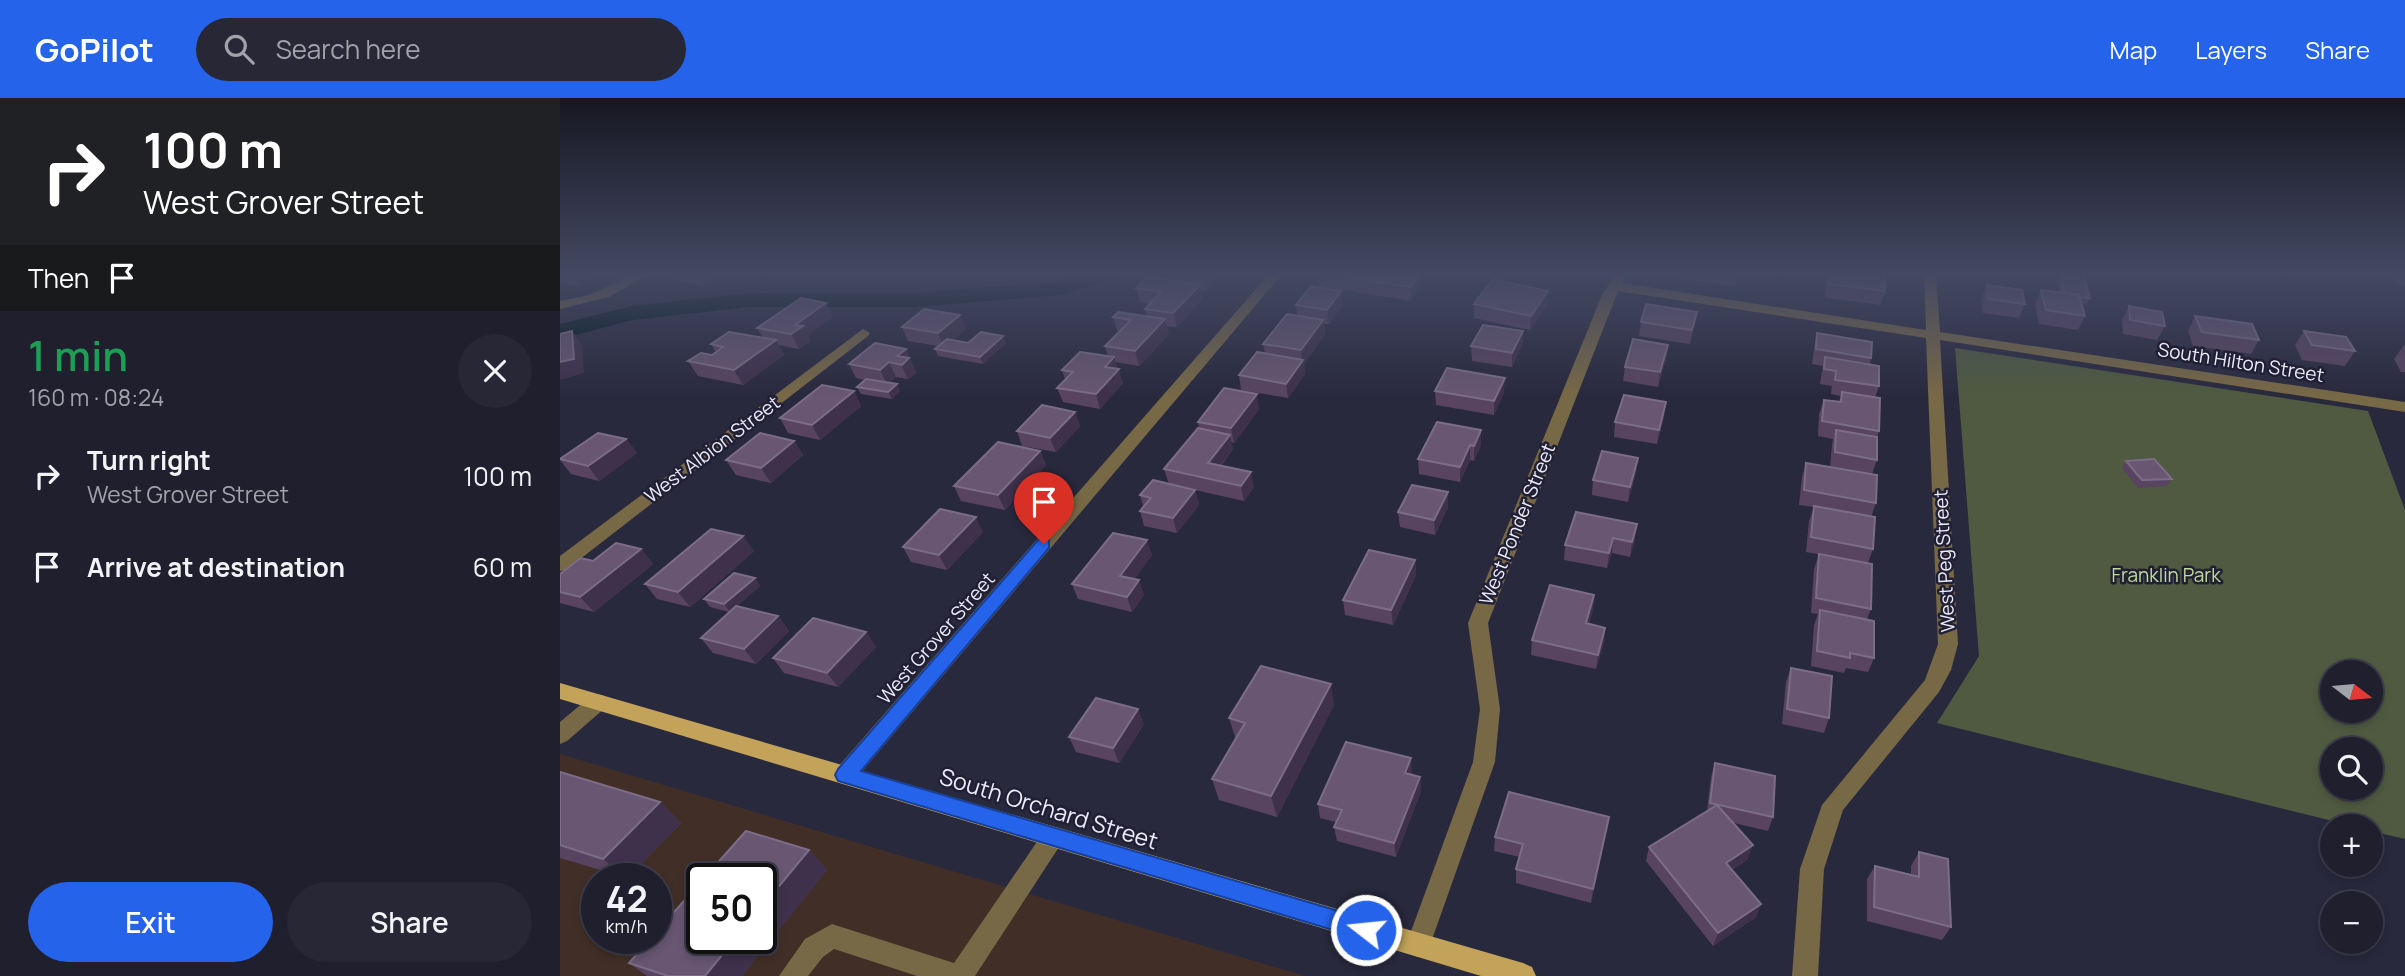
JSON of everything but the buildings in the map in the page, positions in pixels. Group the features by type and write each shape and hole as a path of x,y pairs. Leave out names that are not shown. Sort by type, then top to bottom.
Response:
{"main road":[{"name":"South Orchard Street","path":"560,691 1523,976"}],"street":[{"name":"West Grover Street","path":"845,775 1242,314"},
{"name":"West Ponder Street","path":"1418,945 1484,762 1490,709 1478,623 1604,314"},
{"name":"South Hilton Street","path":"1815,314 1933,335 2405,407"},
{"name":"West Peg Street","path":"1805,976 1812,869 1833,805 1932,686 1941,670 1948,643 1932,314"},
{"name":"West Albion Street","path":"560,565 863,333"},
{"path":"560,735 598,702"},
{"path":"960,976 1053,837"},
{"path":"792,976 814,948 832,936 955,976"}],"shaded area":[{"path":"560,754 1305,976 560,976"}],"green space":[{"name":"Franklin Park","path":"1955,348 2368,411 2405,510 2405,839 2383,834 2383,814 2320,814 2320,818 1937,723 1979,656"}],"waterway":[{"path":"560,332 628,314"}],"route":[{"path":"1044,544 845,775 1366,930"}]}
